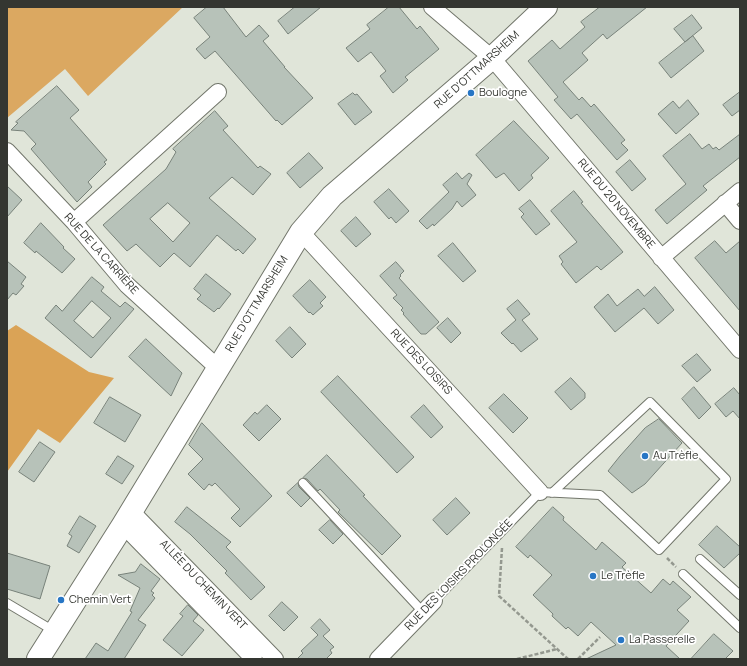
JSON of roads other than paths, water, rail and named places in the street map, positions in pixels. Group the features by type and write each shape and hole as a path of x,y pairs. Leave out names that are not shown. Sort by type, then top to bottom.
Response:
{"main road":[{"name":"RUE D'OTTMARSHEIM","path":"38,659 127,518 301,232 332,196 492,58 546,7"}],"street":[{"name":"RUE DU 20 NOVEMBRE","path":"432,7 492,58 740,350"},
{"path":"74,222 218,92"},
{"name":"RUE DE LA CARRIÈRE","path":"7,151 74,222 127,285 218,368"},
{"path":"662,258 740,190"},
{"path":"725,203 740,221"},
{"name":"RUE DES LOISIRS","path":"301,232 546,492"},
{"name":"ALLÉE DU CHEMIN VERT","path":"127,518 254,659"},
{"name":"ALLÉE DU CHEMIN VERT","path":"127,518 275,659"},
{"name":"RUE DES LOISIRS PROLONGÉE","path":"378,659 428,606"}],"lane":[{"name":"RUE DES LOISIRS PROLONGÉE","path":"428,606 546,492 650,402 726,479 659,550 600,495 546,492"},
{"path":"303,483 428,606"},
{"path":"700,559 740,595"},
{"path":"683,574 740,628"},
{"path":"7,603 55,632"}],"place":[{"name":"Boulogne","path":"471,93"},
{"name":"Au Trèfle","path":"645,456"},
{"name":"Le Trèfle","path":"593,576"},
{"name":"Chemin Vert","path":"61,600"},
{"name":"La Passerelle","path":"621,640"}]}
